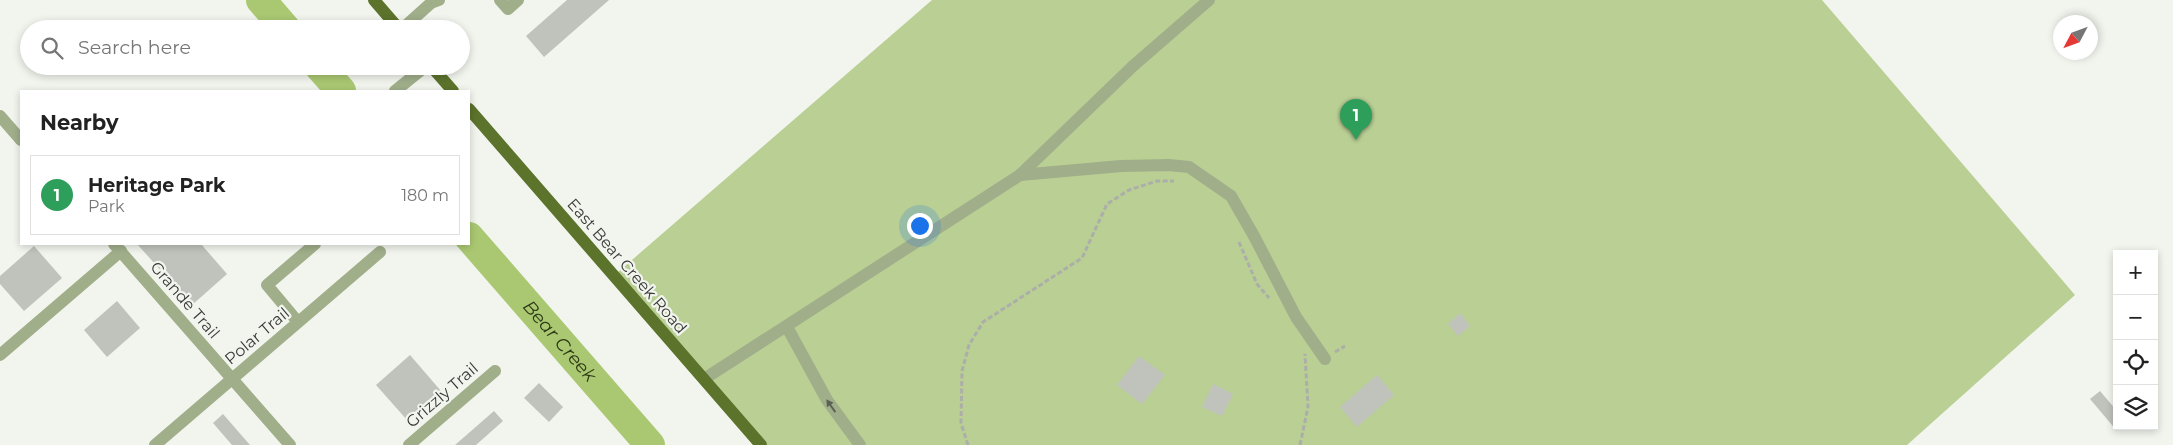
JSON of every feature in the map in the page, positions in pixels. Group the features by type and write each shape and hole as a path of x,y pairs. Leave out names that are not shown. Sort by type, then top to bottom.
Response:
{"main road":[{"path":"374,0 393,20"},
{"path":"440,75 452,90"},
{"name":"East Bear Creek Road","path":"470,110 761,445"}],"street":[{"path":"411,20 431,3 439,0"},
{"path":"500,0 508,8 518,0"},
{"path":"704,379 1020,175 1133,66 1209,0"},
{"path":"397,90 415,75"},
{"path":"0,116 5,131 20,139"},
{"path":"1020,175 1121,166 1169,165 1188,167 1231,196 1296,317 1326,359"},
{"path":"298,322 267,285 314,245"},
{"path":"0,356 117,247"},
{"name":"Grande Trail","path":"117,247 290,445"},
{"name":"Polar Trail","path":"155,445 380,252"},
{"path":"787,327 827,400 860,445"},
{"name":"Grizzly Trail","path":"409,445 496,370"}],"path":[{"path":"968,445 961,423 962,371 969,345 983,322 1082,258 1107,204 1129,190 1158,181 1183,182"},
{"path":"1237,236 1257,284 1273,302"},
{"path":"1300,445 1308,407 1304,349"}],"green space":[{"path":"932,0 1822,0 2075,295 1907,445 753,445 610,279"}],"building":[{"path":"567,0 609,0 544,57 526,36"},
{"path":"138,245 202,245 227,274 192,305"},
{"path":"34,246 62,278 24,311 0,284 0,276"},
{"path":"117,301 140,328 107,357 84,330"},
{"path":"1460,313 1470,326 1458,336 1448,324"},
{"path":"410,355 441,391 407,420 376,385"},
{"path":"1139,356 1165,375 1142,404 1117,385"},
{"path":"1377,375 1394,395 1357,427 1340,407"},
{"path":"539,383 563,407 549,422 524,398"},
{"path":"1213,384 1233,394 1222,416 1202,407"},
{"path":"2100,391 2113,406 2113,426 2090,399"},
{"path":"494,411 503,421 476,445 455,445"},
{"path":"223,414 250,445 232,445 213,423"}],"waterway":[{"name":"Bear Creek","path":"261,0 278,20"},
{"name":"Bear Creek","path":"327,75 340,90"},
{"name":"Bear Creek","path":"470,238 650,445"}],"place":[{"name":"Heritage Park","path":"1356,140"}]}
